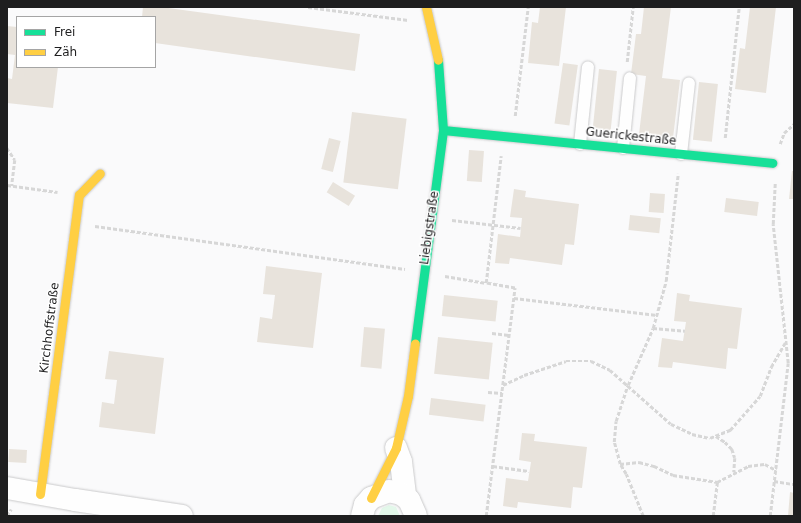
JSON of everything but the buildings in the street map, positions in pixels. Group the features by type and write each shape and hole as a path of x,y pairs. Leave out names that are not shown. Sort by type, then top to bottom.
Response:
{"street":[{"name":"Liebigstraße","path":"366,506 378,480 396,448 408,396 443,130 439,66 426,7"},
{"name":"Guerickestraße","path":"443,130 772,163"},
{"path":"80,195 100,173"},
{"name":"Kirchhoffstraße","path":"40,494 80,195"},
{"name":"Liebigstraße","path":"396,448 401,462 405,496"},
{"path":"7,488 182,516"},
{"path":"345,516 366,506 389,491 405,496 412,504 416,516"}],"lane":[{"path":"580,144 588,67"},
{"path":"623,148 630,78"},
{"path":"681,154 689,83"}],"path":[{"path":"308,7 430,23"},
{"path":"513,137 528,7"},
{"path":"630,78 626,72 634,7"},
{"path":"723,158 739,7"},
{"path":"770,516 788,364 773,224 775,178 772,163 784,133 794,124"},
{"path":"486,283 503,136"},
{"path":"7,148 15,160 12,186"},
{"path":"643,516 626,474 620,464 614,442 616,421 628,385 653,328 666,281 681,154"},
{"path":"7,185 80,195"},
{"path":"431,218 521,228"},
{"path":"76,223 424,272 515,288 486,516"},
{"path":"514,298 657,314"},
{"path":"653,328 685,332"},
{"path":"492,333 509,335"},
{"path":"503,385 524,375 566,361 591,361 610,370 671,424 692,434 710,438 730,430 760,396 771,367 786,341"},
{"path":"488,392 502,393"},
{"path":"716,436 726,442 732,449 735,458 734,473"},
{"path":"620,464 639,462 654,466 673,475 716,482 748,466 765,464 776,470"},
{"path":"493,466 529,471"},
{"path":"713,516 716,482"},
{"path":"774,482 794,484"}],"green space":[{"path":"389,505 396,507 400,516 378,516 382,508"}],"traffic: fast":[{"path":"415,343 443,130 438,60"},
{"path":"443,130 772,163"}],"traffic: slow":[{"path":"426,7 438,60"},
{"path":"40,494 79,195 100,173"},
{"path":"371,498 396,448 408,396 415,343"}]}
